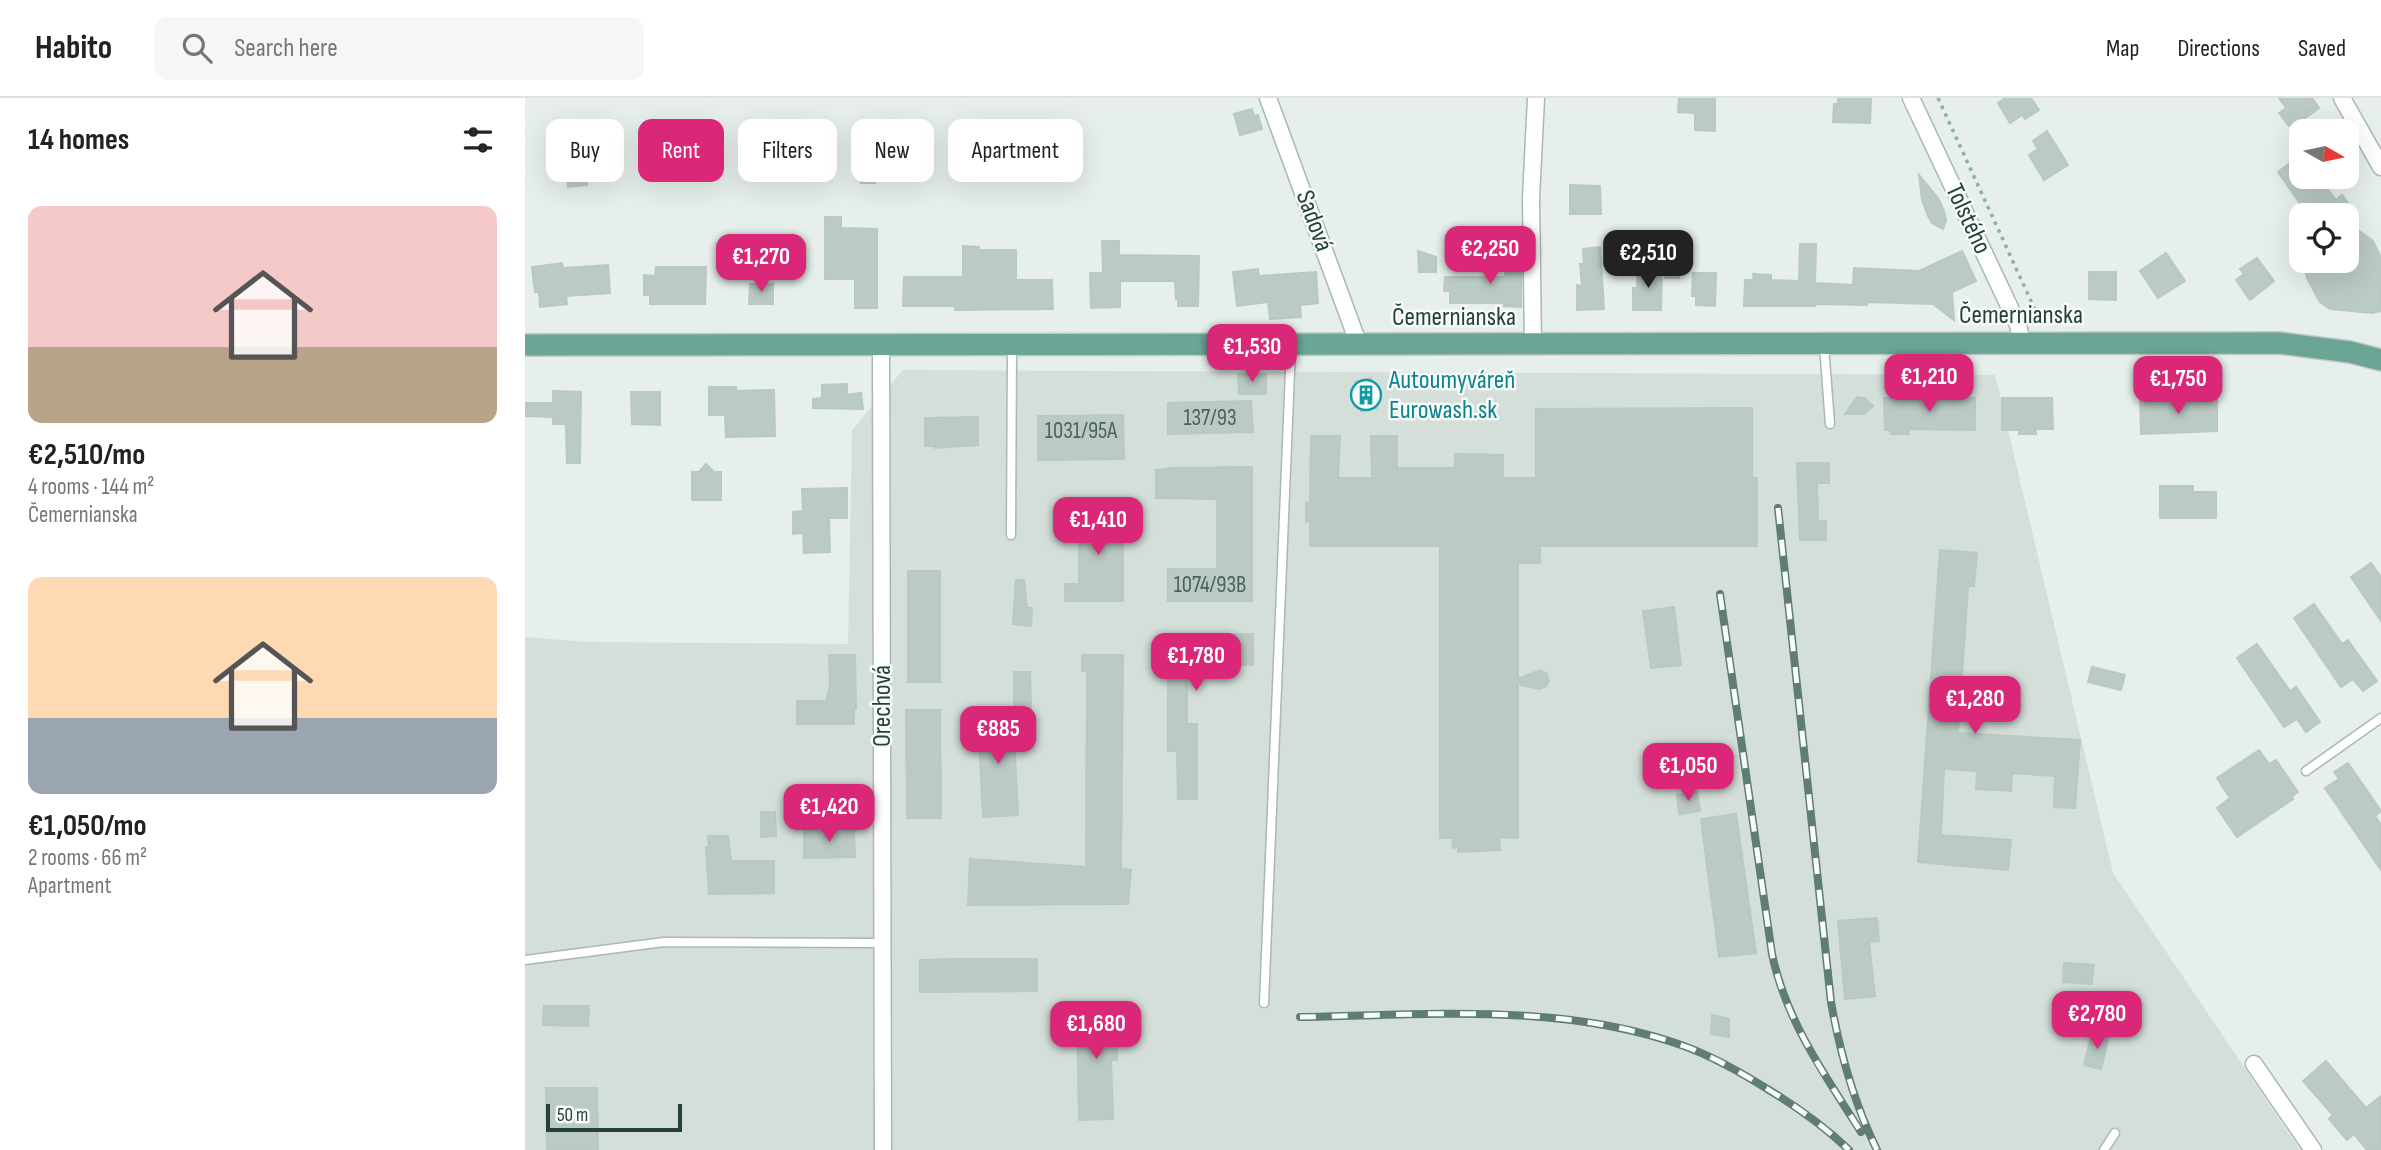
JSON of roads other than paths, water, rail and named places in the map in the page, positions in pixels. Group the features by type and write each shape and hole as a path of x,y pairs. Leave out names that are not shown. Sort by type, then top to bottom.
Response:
{"main road":[{"name":"Čemernianska","path":"525,345 2279,343 2350,352 2381,360"}],"street":[{"name":"Sadová","path":"1268,98 1359,345"},
{"path":"1533,345 1531,198 1536,98"},
{"name":"Tolstého","path":"1911,98 2018,325 2022,342"},
{"path":"2342,98 2381,167"},
{"name":"Orechová","path":"881,345 883,1150"},
{"path":"2254,1064 2313,1150"}],"lane":[{"path":"1264,1003 1292,344"},
{"path":"1010,535 1012,345"},
{"path":"1823,345 1830,424"},
{"path":"2306,771 2381,718"},
{"path":"525,960 664,942 883,943"},
{"path":"2103,1150 2115,1133"}],"railway":[{"path":"1778,508 1831,1002 1849,1077 1877,1150"},
{"path":"1720,594 1772,954 1778,979 1808,1047 1861,1132"},
{"path":"1300,1017 1494,1014 1542,1017 1638,1032 1684,1046 1717,1060 1800,1110 1849,1150"}],"place":[{"name":"Autoumyváreň Eurowash.sk","path":"1366,395"}]}
